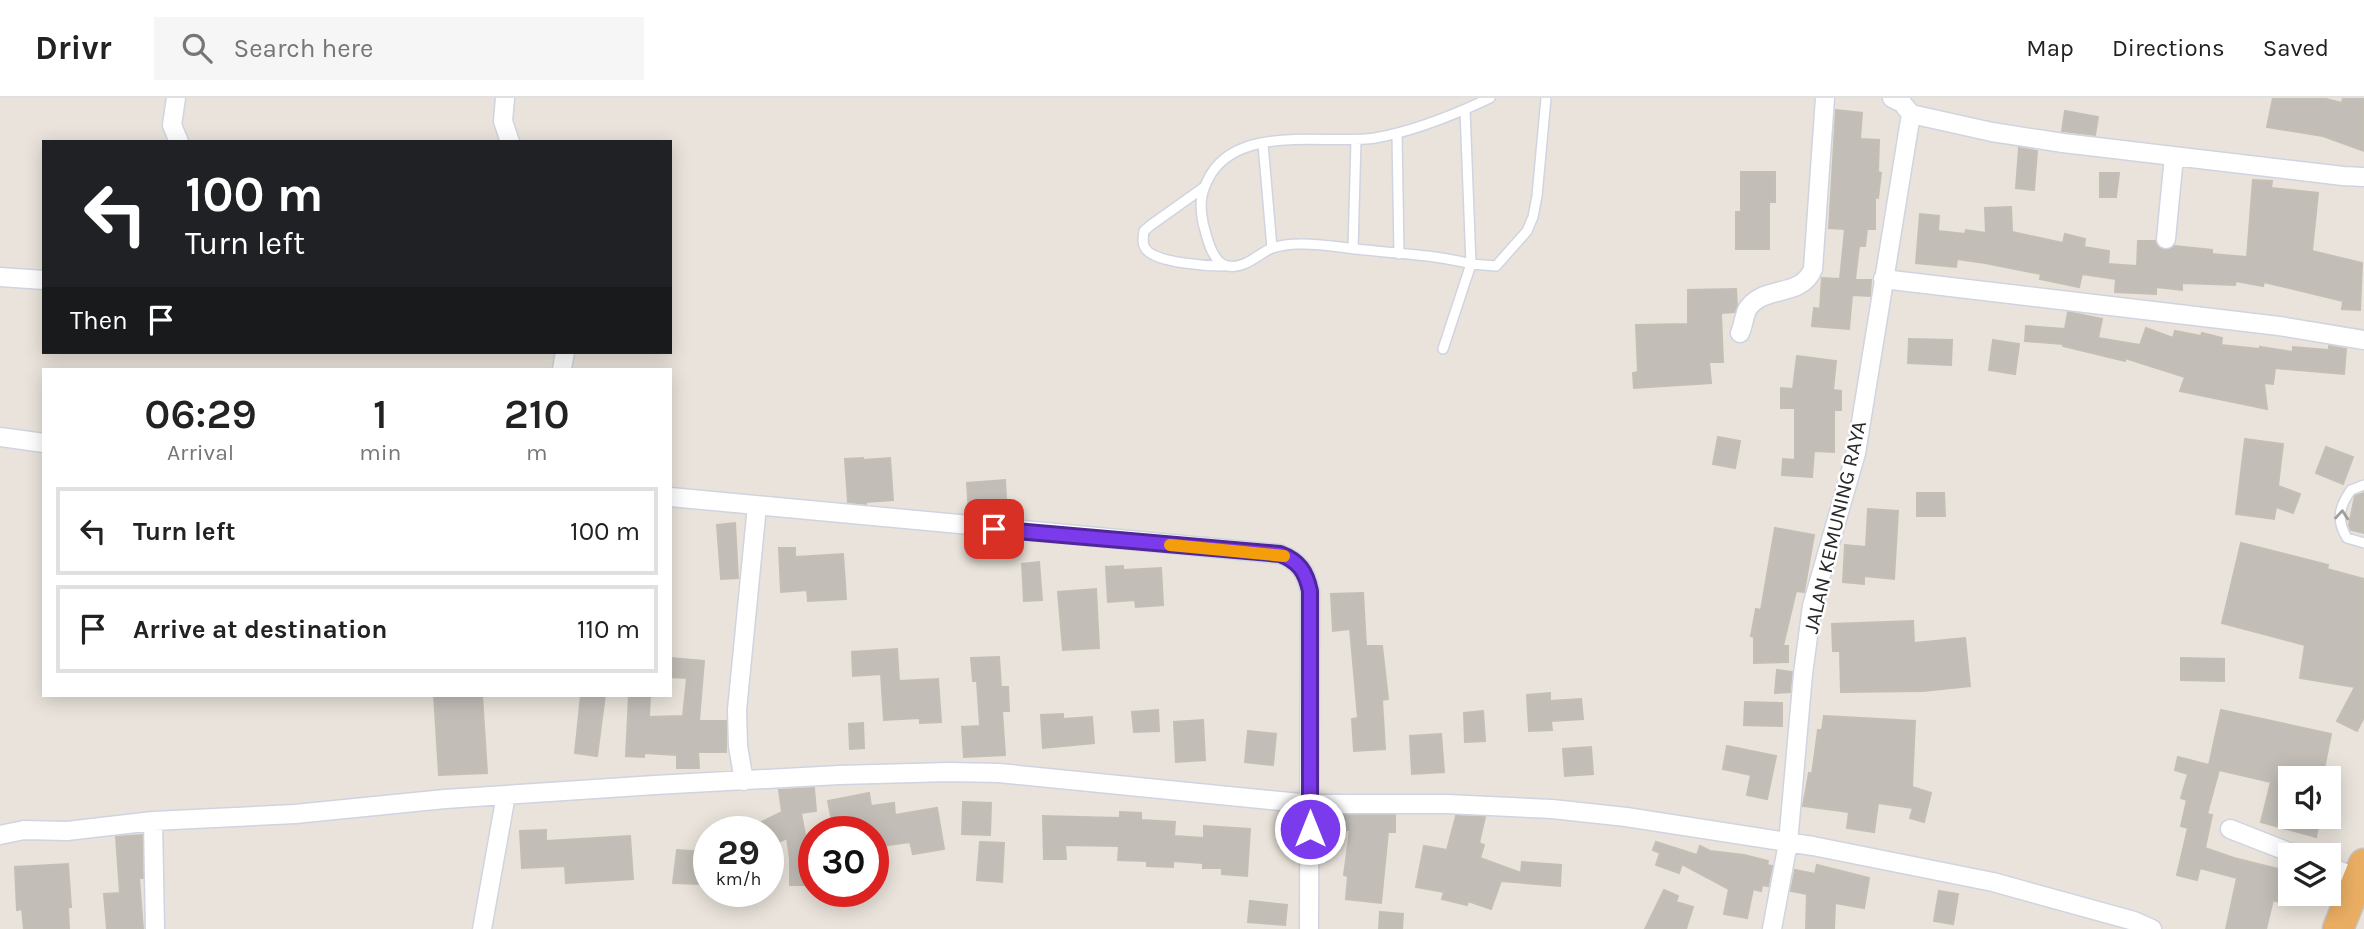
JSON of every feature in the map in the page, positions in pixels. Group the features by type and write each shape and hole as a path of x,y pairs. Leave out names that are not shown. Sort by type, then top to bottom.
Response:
{"highway":[{"path":"2338,929 2361,871"}],"street":[{"path":"176,98 172,125 178,140"},
{"path":"505,98 503,121 509,140"},
{"path":"1740,333 1748,310 1755,302 1765,295 1793,289 1810,278 1813,269 1825,98"},
{"path":"1892,98 1902,103 1911,114 1993,132 2063,143 2364,177"},
{"name":"JALAN KEMUNING RAYA","path":"1772,929 1788,843 1803,674 1812,607 1856,453 1911,114"},
{"path":"2166,239 2174,156"},
{"path":"0,277 42,280"},
{"path":"1883,279 2279,326 2364,340"},
{"path":"0,437 42,443"},
{"path":"672,497 1280,554 1291,558 1307,578 1310,591 1309,929"},
{"path":"744,780 738,746 737,710 757,506"},
{"path":"0,835 24,831 67,831 153,821 295,814 506,795 744,780 949,772 999,773 1310,804 1447,804 1552,809 1626,817 1788,843 1993,881 2152,929"},
{"path":"482,929 506,795"},
{"path":"153,821 155,929"},
{"path":"2230,829 2278,848"},
{"path":"2341,868 2361,871"}],"lane":[{"path":"1225,266 1216,259 1205,230 1200,205 1203,188 1214,169 1229,154 1244,147 1263,144 1329,138 1356,140 1397,134 1465,110 1490,98"},
{"path":"1203,188 1144,231 1143,245 1147,251 1166,259 1198,265 1234,267 1252,261 1272,248 1297,244 1440,257 1496,266 1527,231 1533,217 1546,98"},
{"path":"1443,349 1471,264 1465,110"},
{"path":"1397,134 1399,254"},
{"path":"1353,249 1356,140"},
{"path":"1263,144 1272,248"},
{"path":"2364,485 2351,490 2345,498 2340,510 2340,526 2347,538 2364,543"}],"building":[{"path":"2273,98 2322,98 2342,103 2343,98 2364,98 2364,151 2323,136 2267,127"},
{"path":"1836,110 1862,113 1860,139 1879,140 1878,172 1881,173 1878,198 1875,197 1875,229 1867,229 1865,246 1859,246 1855,280 1871,280 1870,296 1852,295 1849,329 1812,326 1814,308 1820,309 1822,278 1840,279 1845,229 1829,228"},
{"path":"2065,111 2098,117 2095,135 2062,131"},
{"path":"2019,148 2037,151 2034,190 2016,188"},
{"path":"1741,172 1775,172 1775,202 1769,202 1769,249 1736,249 1736,212 1741,212"},
{"path":"2100,173 2119,173 2116,197 2100,197"},
{"path":"2253,180 2272,181 2271,188 2318,193 2312,251 2362,263 2360,310 2342,309 2343,301 2264,282 2263,286 2236,281 2235,285 2182,283 2182,290 2156,287 2156,294 2115,292 2116,279 2082,274 2079,287 2040,279 2041,274 1985,263 1957,259 1956,267 1916,263 1920,214 1939,216 1938,231 1965,234 1966,230 1986,233 1985,208 2011,207 2012,232 2063,243 2065,234 2085,239 2084,247 2109,251 2108,264 2137,266 2138,241 2155,241 2159,248 2164,250 2175,246 2212,250 2212,254 2247,257"},
{"path":"1736,289 1737,306 1734,312 1721,313 1723,362 1709,362 1711,383 1634,388 1633,373 1638,372 1636,325 1688,324 1688,290"},
{"path":"2068,312 2102,319 2098,338 2140,345 2146,328 2173,338 2175,331 2201,336 2202,333 2222,338 2221,345 2293,352 2293,347 2329,350 2329,346 2346,349 2344,374 2275,368 2273,384 2264,383 2267,409 2180,391 2185,377 2125,358 2125,361 2063,344 2025,341 2026,326 2065,329"},
{"path":"1909,339 1952,340 1951,365 1908,363"},
{"path":"1993,340 2019,344 2015,374 1989,370"},
{"path":"1797,356 1836,361 1833,390 1841,391 1841,410 1834,410 1834,452 1814,451 1812,477 1782,475 1783,459 1795,460 1795,408 1781,408 1781,388 1793,389"},
{"path":"1718,437 1740,441 1735,468 1713,464"},
{"path":"2245,439 2283,444 2278,486 2300,494 2293,513 2276,507 2274,519 2236,514"},
{"path":"2326,447 2353,457 2343,484 2316,473"},
{"path":"890,458 893,500 866,504 848,502 845,459"},
{"path":"1005,480 1007,515 969,514 967,483"},
{"path":"1917,493 1944,493 1945,516 1917,516"},
{"path":"2364,493 2364,533 2351,530 2349,525 2355,496"},
{"path":"1868,509 1898,511 1894,579 1864,576 1864,584 1843,582 1845,545 1866,547"},
{"path":"735,523 738,578 721,579 717,525"},
{"path":"1775,528 1814,535 1804,592 1796,591 1783,646 1788,646 1788,662 1754,663 1754,637 1751,636 1756,609 1761,610"},
{"path":"2241,543 2328,565 2327,569 2364,579 2364,717 2357,731 2337,721 2355,687 2300,678 2305,645 2222,623"},
{"path":"779,548 795,548 795,557 843,554 846,599 808,601 807,590 781,592"},
{"path":"1039,562 1042,600 1024,601 1022,564"},
{"path":"1123,566 1123,570 1161,568 1163,605 1136,607 1135,600 1108,602 1106,567"},
{"path":"1096,589 1099,648 1063,650 1058,592"},
{"path":"1363,593 1366,646 1382,646 1388,699 1382,700 1385,749 1354,751 1352,719 1358,718 1350,629 1333,631 1331,594"},
{"path":"1913,621 1914,643 1965,638 1970,686 1923,691 1841,692 1840,651 1833,651 1832,624"},
{"path":"897,649 899,681 938,679 941,722 920,723 920,718 884,720 881,674 853,676 852,652"},
{"path":"999,657 1001,687 1008,687 1009,711 1002,711 1005,755 964,757 962,727 980,726 977,681 973,681 971,658"},
{"path":"672,658 704,661 699,721 726,721 726,752 698,752 699,768 677,768 677,755 644,753 644,757 626,756 629,697 650,697 649,717 683,716 687,678 672,677"},
{"path":"2181,658 2224,659 2224,681 2181,680"},
{"path":"1777,670 1792,672 1790,692 1775,693"},
{"path":"1550,693 1550,701 1581,699 1583,719 1551,721 1552,730 1529,731 1527,695"},
{"path":"434,697 482,697 487,773 439,775"},
{"path":"581,697 605,697 597,756 575,753"},
{"path":"1745,702 1782,703 1782,726 1744,725"},
{"path":"1158,710 1159,731 1134,732 1132,712"},
{"path":"2221,710 2331,734 2325,766 2278,766 2278,827 2261,822 2271,782 2219,770 2207,814 2212,815 2205,848 2278,869 2278,902 2273,900 2266,929 2226,929 2237,878 2200,868 2197,880 2177,875 2188,828 2181,826 2187,800 2181,798 2188,774 2175,770 2178,757 2209,765"},
{"path":"1483,711 1485,741 1465,742 1464,713"},
{"path":"1063,714 1063,719 1092,717 1094,743 1043,748 1041,715"},
{"path":"1824,716 1915,721 1912,787 1931,793 1924,822 1910,818 1913,808 1878,803 1874,832 1847,828 1849,812 1803,806 1809,773 1812,774 1818,730 1822,730"},
{"path":"1203,720 1205,760 1176,762 1174,722"},
{"path":"863,723 864,748 850,749 849,724"},
{"path":"1248,731 1276,734 1273,765 1245,762"},
{"path":"1441,734 1444,772 1412,774 1410,736"},
{"path":"1727,746 1776,756 1767,799 1747,795 1751,775 1723,769"},
{"path":"1591,747 1593,774 1565,776 1563,749"},
{"path":"814,788 816,811 798,816 798,885 790,885 790,859 787,838 784,839 784,816 774,816 782,812 779,790"},
{"path":"869,793 871,806 894,803 895,815 937,808 944,849 913,854 910,842 889,845 889,816 831,816 828,801"},
{"path":"963,802 991,803 990,835 962,834"},
{"path":"1120,812 1141,813 1141,820 1175,822 1174,836 1204,838 1204,826 1250,829 1247,876 1222,874 1222,868 1203,868 1203,863 1173,861 1173,867 1147,866 1147,861 1118,860 1119,846 1065,845 1066,859 1044,859 1043,816 1120,818"},
{"path":"1334,815 1395,815 1395,832 1388,832 1381,903 1346,899 1348,876 1344,875 1350,830 1333,830"},
{"path":"1456,816 1485,817 1479,843 1484,845 1480,858 1521,873 1522,862 1561,865 1560,886 1501,881 1491,909 1468,901 1467,905 1442,899 1444,892 1416,887 1424,846 1447,850"},
{"path":"2287,829 2318,829 2316,837"},
{"path":"546,830 546,841 630,836 633,879 566,883 565,866 522,868 520,831"},
{"path":"142,835 143,878 139,878 143,929 107,929 104,894 120,893 116,837"},
{"path":"980,842 1004,843 1002,882 977,880"},
{"path":"1656,842 1697,855 1700,846 1710,851 1768,861 1767,865 1772,866 1768,886 1762,885 1761,891 1753,889 1747,918 1724,914 1729,889 1682,864 1679,873 1656,865 1660,853 1653,850"},
{"path":"677,850 693,851 693,884 673,883"},
{"path":"68,864 71,907 68,907 69,929 24,929 22,909 17,910 15,867"},
{"path":"1817,865 1869,878 1864,908 1835,903 1834,929 1806,929 1807,894 1791,891 1795,870 1815,874"},
{"path":"1664,890 1678,896 1676,902 1693,907 1686,929 1645,929"},
{"path":"1939,891 1958,894 1953,924 1934,921"},
{"path":"1250,901 1287,905 1285,925 1248,922"},
{"path":"1380,912 1403,914 1402,929 1379,929"}],"slow traffic":[{"path":"1170,545 1284,556"}],"route":[{"path":"994,529 1280,554 1291,558 1300,566 1310,591 1310,829"}]}
